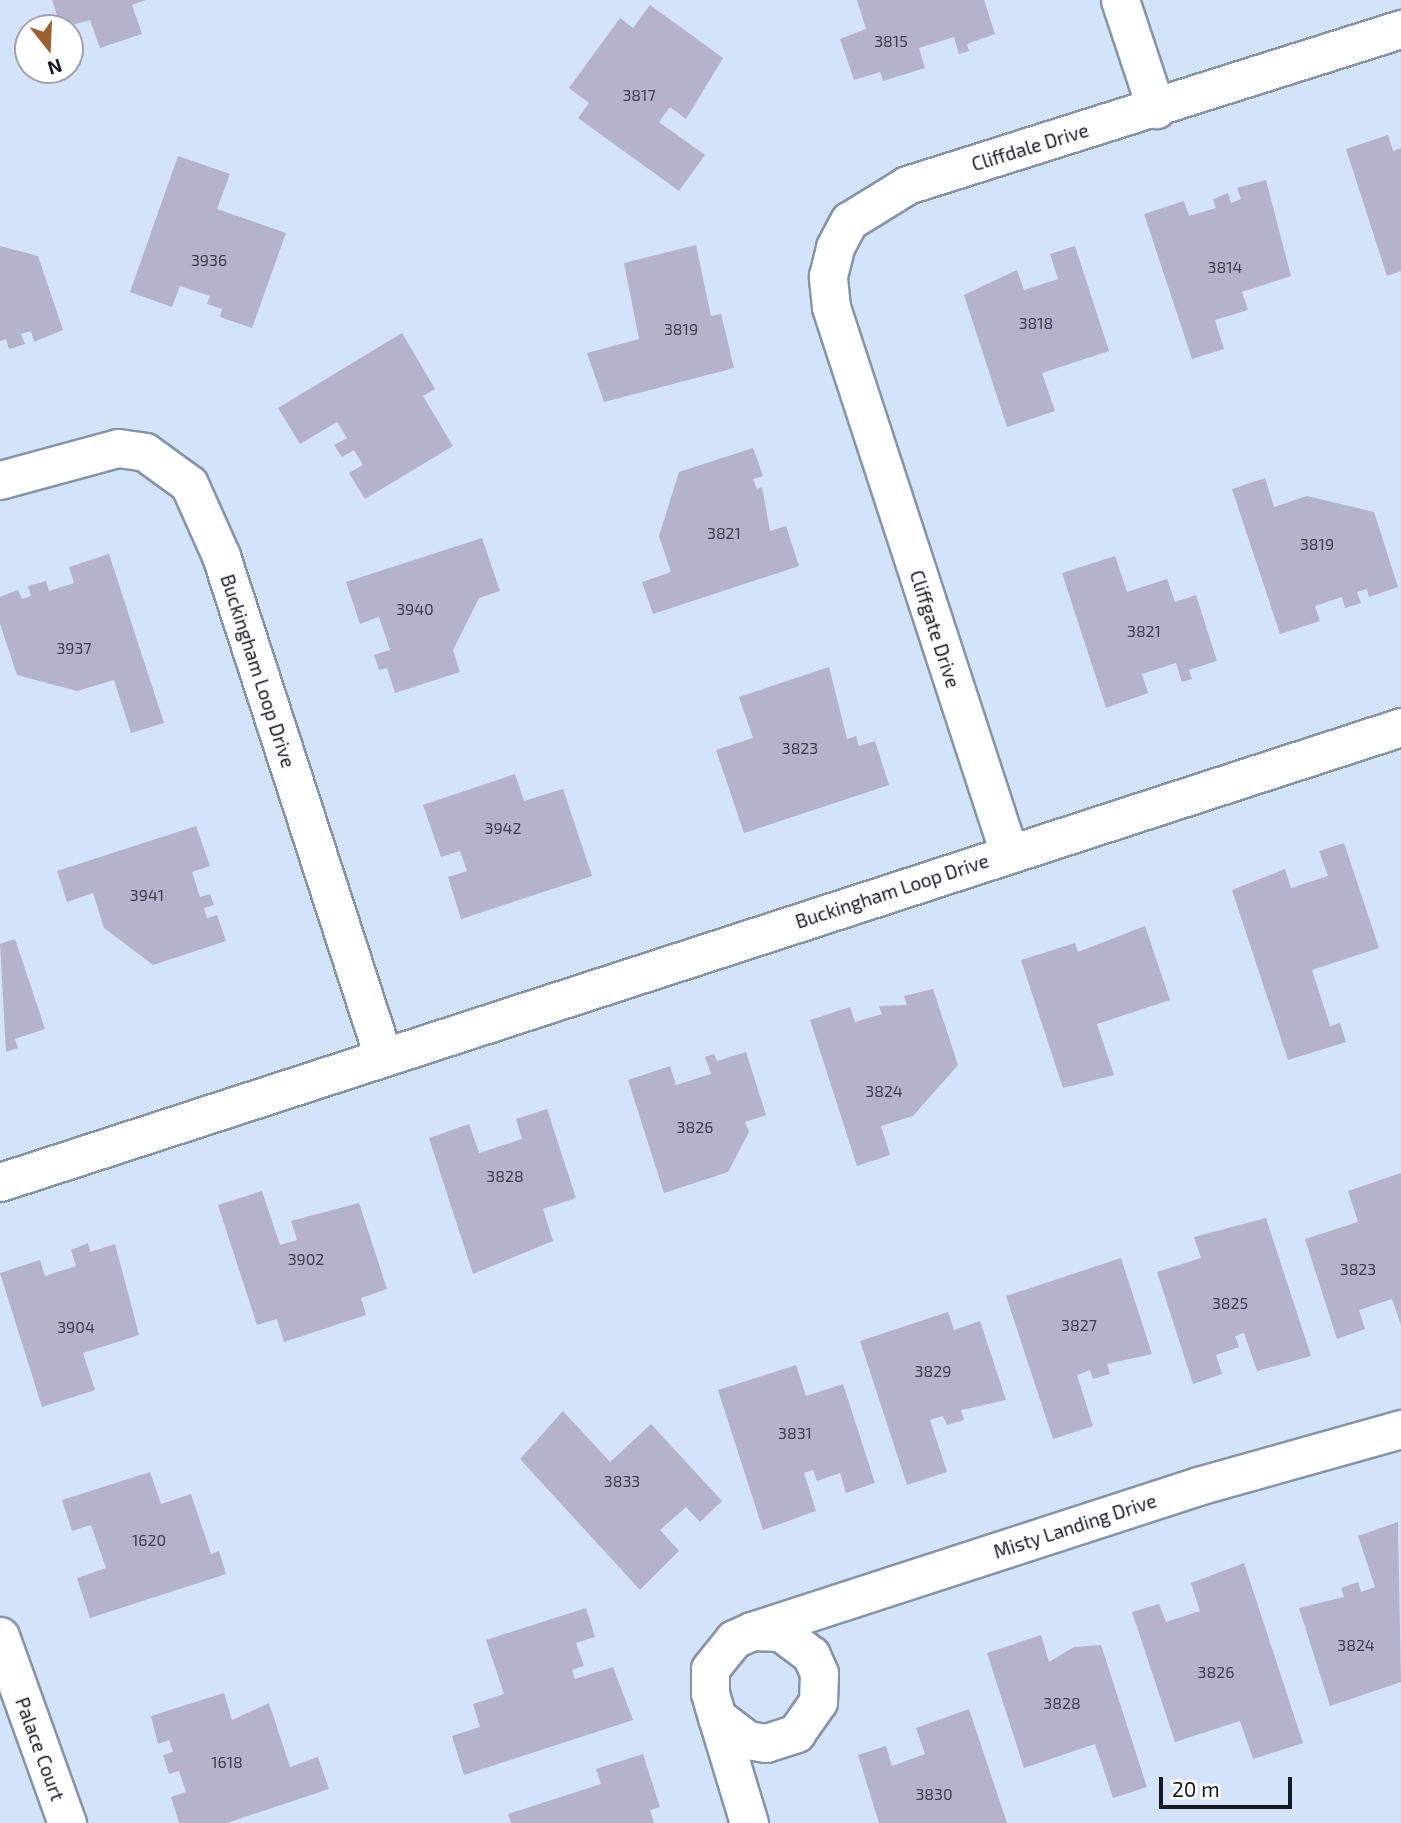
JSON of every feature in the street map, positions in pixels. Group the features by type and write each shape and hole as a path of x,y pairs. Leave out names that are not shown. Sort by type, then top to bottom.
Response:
{"street":[{"path":"1120,0 1156,108"},
{"name":"Cliffdale Drive","path":"862,404 828,276 849,221 907,186 1401,29"},
{"name":"Cliffgate Drive","path":"862,404 1009,853"},
{"name":"Buckingham Loop Drive","path":"0,480 118,448 145,452 189,484 221,555 383,1056"},
{"name":"Buckingham Loop Drive","path":"0,1182 1401,727"},
{"name":"Misty Landing Drive","path":"752,1631 1198,1486 1401,1429"},
{"path":"716,1717 747,1741 766,1743 796,1733 818,1702 819,1672 811,1655 780,1632 752,1631 734,1639 710,1669 716,1717 749,1823"},
{"name":"Palace Court","path":"0,1636 67,1823"}],"building":[{"path":"52,0 146,0 132,5 142,34 100,48 90,20 84,22 84,14 56,14"},
{"path":"857,0 984,0 995,34 967,44 969,51 959,54 954,37 919,48 925,68 883,81 880,72 854,80 840,39 866,29"},
{"path":"650,5 723,58 686,119 670,107 659,122 705,155 679,191 578,118 589,103 569,88 620,18 633,28"},
{"path":"1388,135 1393,151 1401,148 1401,271 1387,276 1346,149"},
{"path":"178,156 230,174 217,209 286,233 252,328 220,317 222,309 207,304 210,296 180,286 172,307 130,292"},
{"path":"1266,180 1291,276 1242,292 1248,310 1215,320 1224,349 1192,359 1144,214 1184,201 1189,216 1216,208 1213,199 1228,193 1231,203 1241,199 1237,188"},
{"path":"696,245 711,316 721,314 734,368 604,402 587,353 639,339 624,263"},
{"path":"0,246 38,256 63,330 34,342 31,331 21,334 25,344 9,349 6,339 0,341"},
{"path":"1075,246 1109,351 1042,373 1055,411 1007,427 964,295 1017,270 1024,290 1058,279 1050,254"},
{"path":"402,333 435,389 423,396 453,446 365,499 349,473 363,465 354,450 342,457 334,445 347,438 337,422 300,444 278,408"},
{"path":"753,448 763,476 753,479 757,489 762,487 770,531 786,526 799,566 653,614 642,582 671,572 659,536 679,472"},
{"path":"1265,478 1274,507 1307,496 1374,512 1398,587 1369,597 1367,589 1357,592 1361,603 1345,608 1342,597 1315,606 1320,621 1280,634 1232,489"},
{"path":"482,538 500,591 479,598 453,650 460,672 395,693 387,668 379,670 374,655 390,650 379,617 360,624 346,582"},
{"path":"109,554 164,723 131,733 114,680 77,691 17,675 0,624 0,597 18,590 22,599 31,596 28,586 46,581 49,591 74,583 69,567"},
{"path":"1115,556 1127,592 1167,579 1175,602 1196,595 1217,661 1189,670 1192,679 1182,682 1176,663 1142,674 1148,693 1106,708 1062,573"},
{"path":"829,667 847,739 856,736 859,746 875,741 889,785 744,833 716,750 753,738 739,697"},
{"path":"515,774 524,801 563,789 592,876 461,919 448,877 467,871 460,851 441,857 423,805"},
{"path":"196,826 210,866 192,872 200,897 210,894 214,905 204,908 207,918 217,915 226,941 153,965 104,928 93,893 67,902 57,871"},
{"path":"1344,843 1379,948 1312,970 1330,1026 1340,1023 1346,1042 1288,1060 1232,890 1285,869 1291,888 1328,876 1319,851"},
{"path":"1145,926 1170,1000 1097,1024 1114,1075 1063,1088 1021,960 1075,943 1078,952"},
{"path":"15,939 45,1029 15,1039 18,1048 6,1052 0,944"},
{"path":"933,989 958,1065 913,1116 881,1126 890,1155 857,1166 810,1020 850,1007 855,1022 882,1014 879,1006 907,1005 904,996"},
{"path":"746,1052 766,1115 745,1122 749,1132 728,1172 664,1193 628,1080 670,1066 676,1085 711,1074 705,1057 714,1054 717,1061"},
{"path":"547,1109 576,1198 543,1209 553,1241 473,1274 429,1138 469,1124 479,1153 522,1139 516,1119"},
{"path":"1401,1173 1401,1325 1392,1299 1359,1310 1365,1329 1337,1339 1305,1239 1358,1222 1348,1191"},
{"path":"262,1191 280,1245 297,1240 291,1221 359,1203 387,1289 361,1298 366,1315 284,1342 277,1319 257,1325 218,1205"},
{"path":"1266,1218 1311,1356 1257,1371 1244,1333 1235,1336 1239,1347 1216,1355 1222,1374 1193,1384 1157,1272 1201,1258 1194,1237"},
{"path":"88,1243 90,1252 115,1244 139,1335 83,1353 95,1390 42,1407 0,1273 40,1260 45,1276 76,1266 71,1250"},
{"path":"1121,1258 1152,1354 1107,1364 1110,1374 1093,1379 1090,1370 1077,1375 1093,1426 1053,1439 1006,1296"},
{"path":"948,1312 954,1330 980,1321 1006,1400 961,1410 964,1420 947,1425 943,1416 930,1420 947,1472 907,1485 860,1341"},
{"path":"796,1365 806,1396 843,1384 875,1483 846,1493 840,1473 817,1481 813,1470 804,1473 816,1511 763,1530 718,1390"},
{"path":"563,1411 610,1462 651,1424 722,1501 700,1522 686,1507 660,1530 679,1551 640,1590 520,1459"},
{"path":"150,1472 161,1504 191,1494 211,1554 219,1551 226,1574 90,1618 77,1578 106,1568 91,1525 72,1531 62,1500"},
{"path":"1398,1522 1401,1682 1330,1706 1299,1608 1344,1597 1341,1588 1358,1582 1361,1592 1375,1587 1358,1536"},
{"path":"1244,1563 1303,1743 1253,1759 1240,1721 1175,1742 1132,1612 1159,1604 1166,1622 1200,1611 1191,1583"},
{"path":"586,1608 595,1637 576,1643 584,1666 572,1670 575,1679 613,1667 633,1720 464,1775 452,1736 480,1727 473,1704 504,1694 486,1640"},
{"path":"1041,1635 1049,1662 1074,1647 1101,1645 1147,1787 1113,1798 1095,1744 1024,1768 987,1653"},
{"path":"224,1693 232,1720 269,1703 290,1767 318,1757 329,1789 227,1823 179,1823 171,1797 186,1792 179,1771 169,1774 163,1755 173,1752 169,1740 158,1744 151,1716"},
{"path":"969,1709 1007,1823 879,1823 858,1755 886,1746 892,1766 925,1754 916,1728"},
{"path":"643,1754 660,1807 650,1810 654,1823 511,1823 508,1814 601,1784 596,1769"}]}
